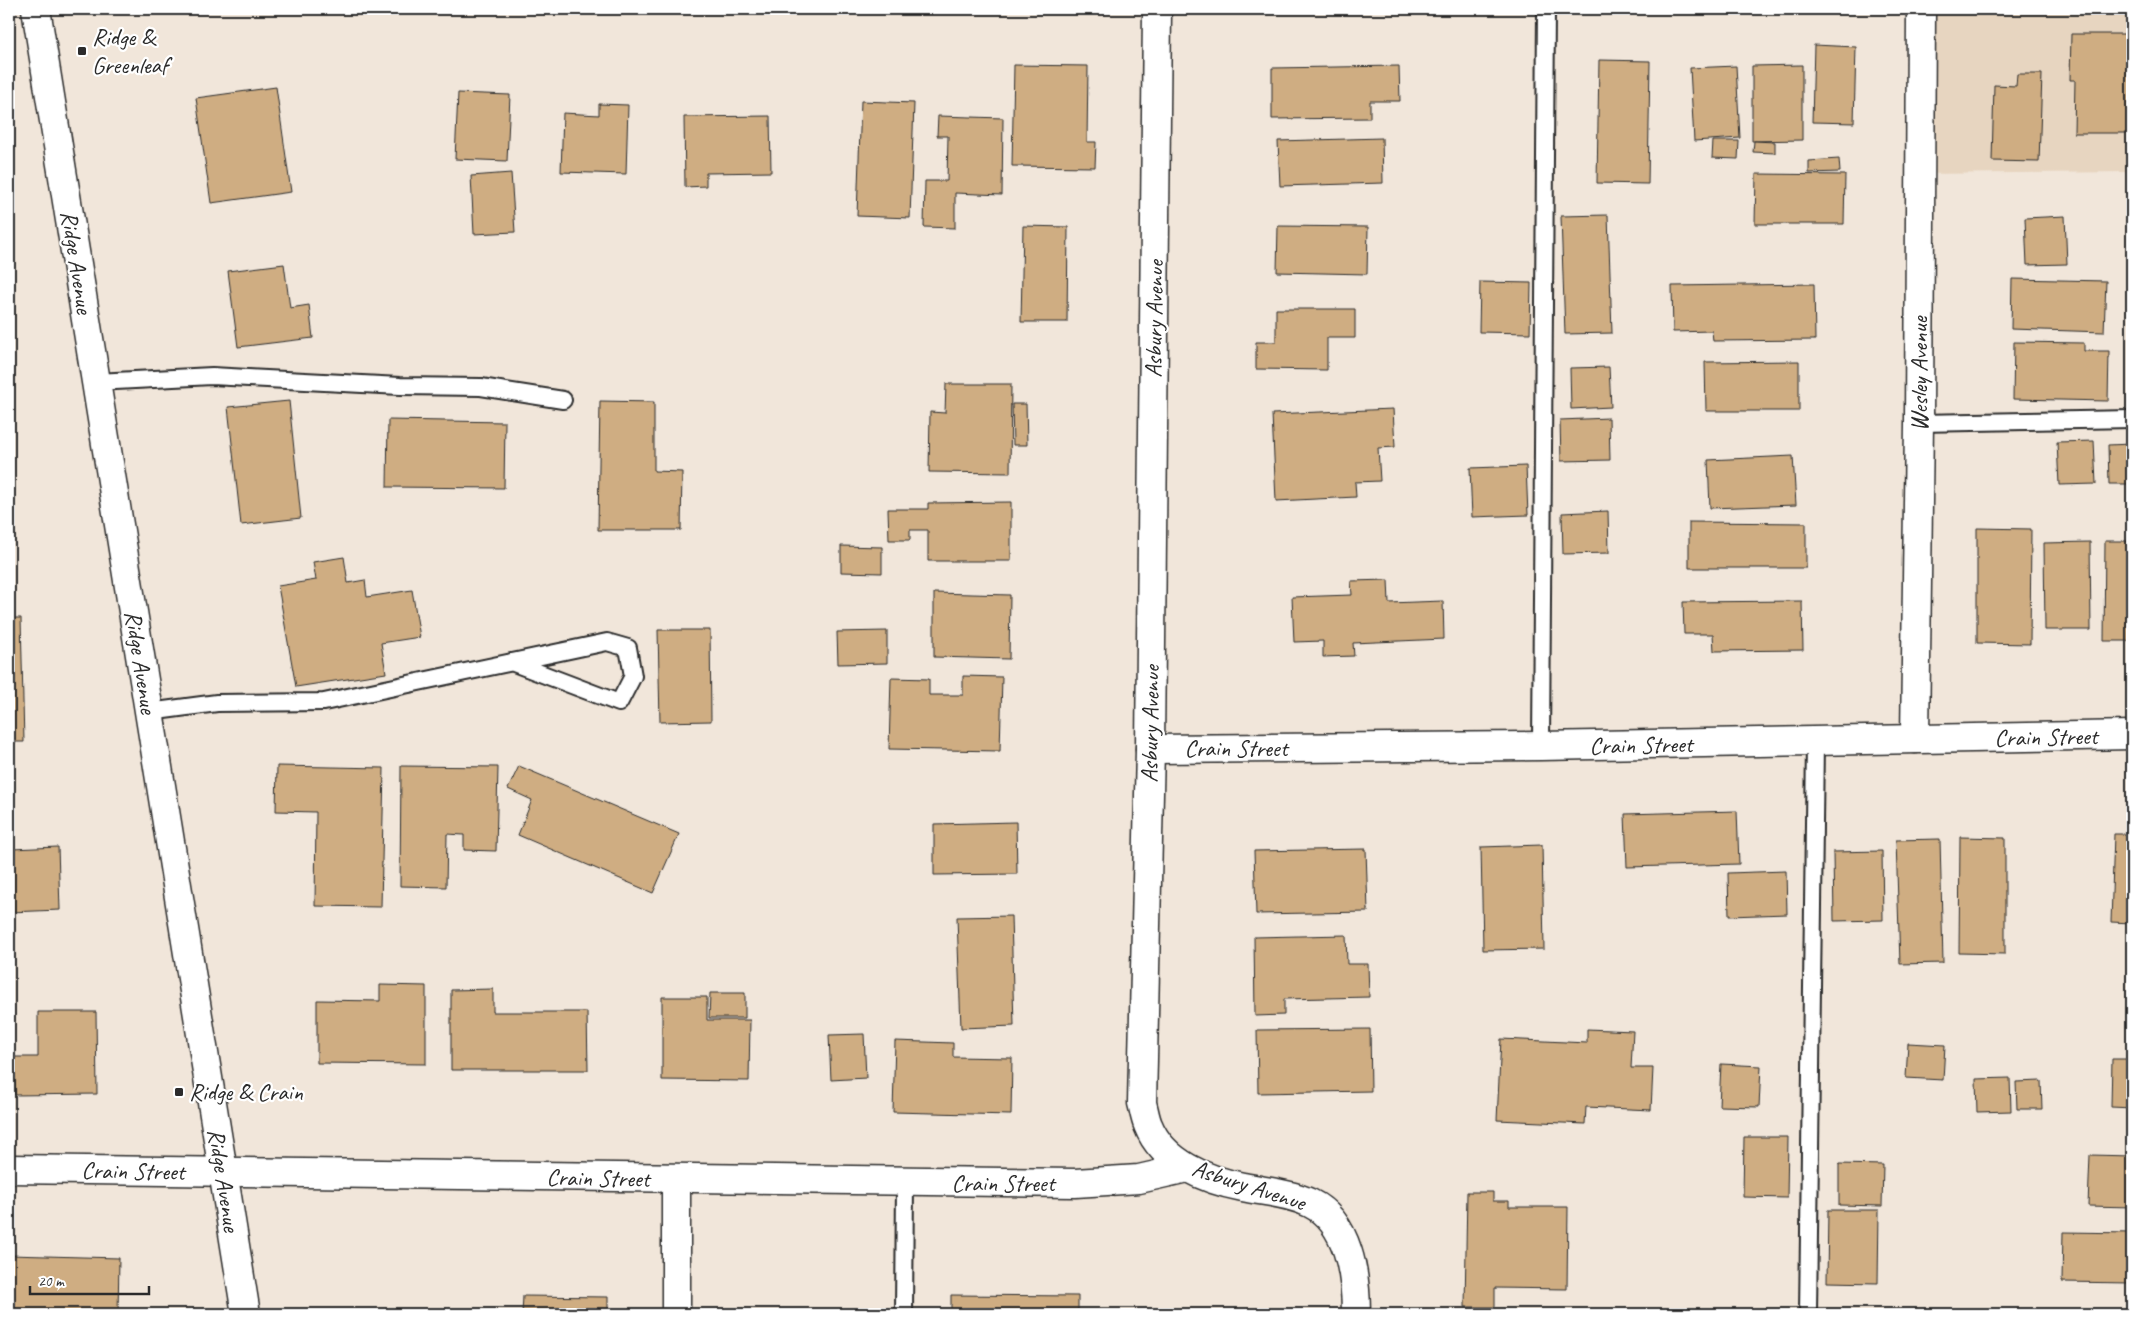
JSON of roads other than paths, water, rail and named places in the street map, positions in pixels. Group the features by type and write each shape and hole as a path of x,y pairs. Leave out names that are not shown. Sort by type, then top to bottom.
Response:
{"street":[{"name":"Ridge Avenue","path":"36,9 246,1314"},
{"name":"Asbury Avenue","path":"1158,9 1150,749 1142,1103 1147,1124 1156,1140 1186,1168 1204,1176 1237,1186 1290,1195 1312,1204 1328,1217 1340,1233 1348,1253 1354,1276 1356,1314"},
{"name":"Wesley Avenue","path":"1915,739 1921,9"},
{"name":"Crain Street","path":"1150,749 1541,746 2132,735"},
{"name":"Crain Street","path":"9,1169 1075,1184 1140,1179 1186,1168"},
{"path":"676,1179 676,1314"}],"lane":[{"path":"1541,746 1546,9"},
{"path":"96,382 212,376 390,385 481,387 563,400"},
{"path":"1919,423 2132,418"},
{"path":"149,712 217,703 324,702 511,662 607,642 628,648 633,676 619,703 511,662"},
{"path":"1808,1314 1815,742"},
{"path":"904,1314 905,1182"}],"place":[{"name":"Ridge & Greenleaf","path":"82,51"},
{"name":"Ridge & Crain","path":"179,1092"}]}
